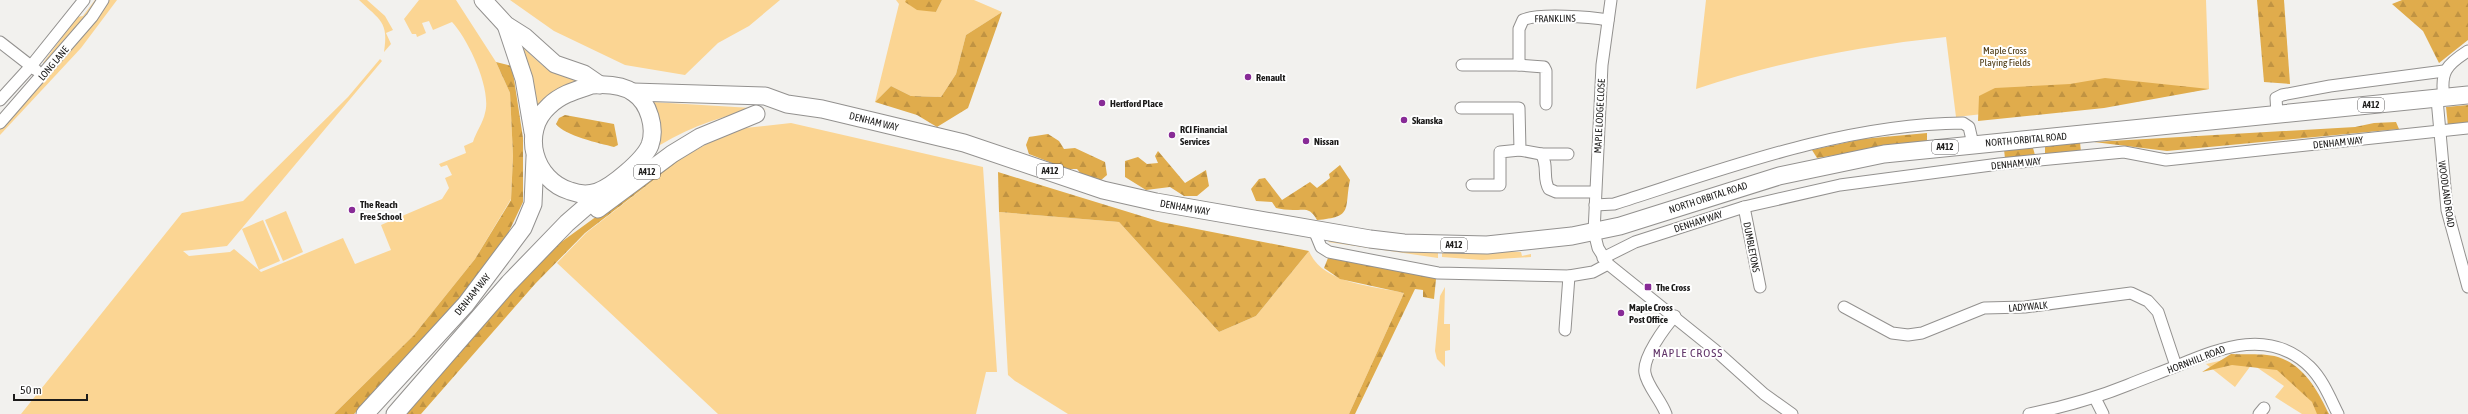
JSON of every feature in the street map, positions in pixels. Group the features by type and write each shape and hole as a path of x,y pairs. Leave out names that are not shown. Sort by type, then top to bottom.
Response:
{"main road":[{"path":"483,0 506,25 525,37 555,64 584,74 600,85 633,92 646,107 651,122 650,144 641,159 606,188 584,194 567,190 554,183 541,169 535,153 524,79 506,25"},
{"path":"533,132 539,117 554,102 569,93 600,85"},
{"name":"DENHAM WAY","path":"633,92 765,96 787,104 822,108 964,143 1103,190 1149,201 1314,230 1404,243 1456,245 1487,245 1594,232"},
{"name":"NORTH ORBITAL ROAD","path":"1594,232 1779,176 1884,154 2468,96"},
{"name":"DENHAM WAY","path":"641,159 711,126 787,104"},
{"name":"A412","path":"547,245 672,154 700,137 756,114"},
{"name":"DENHAM WAY","path":"365,414 400,379 466,304 523,228 531,212 535,190 535,153"},
{"name":"DENHAM WAY","path":"394,414 509,283 606,188"}],"street":[{"name":"LONG LANE","path":"0,100 31,66 84,0"},
{"name":"LONG LANE","path":"0,123 92,17 103,0"},
{"name":"MAPLE LODGE CLOSE","path":"1606,261 1598,248 1594,232 1602,65 1611,0"},
{"name":"FRANKLINS","path":"1519,65 1519,29 1523,20 1563,17 1608,20"},
{"path":"0,42 42,76"},
{"path":"2277,114 2276,98 2282,95 2330,86 2444,72 2455,60 2468,51"},
{"path":"1462,65 1540,66 1546,71 1546,104"},
{"name":"WOODLAND ROAD","path":"2444,72 2439,131 2447,210 2468,287"},
{"path":"1461,108 1519,108 1520,150"},
{"path":"1595,205 1614,204 1804,146 1886,130 1963,123 1969,127 1973,144"},
{"name":"DENHAM WAY","path":"1314,230 1321,247 1329,252 1396,266 1438,272 1569,276 1593,272 1606,261 1635,242 1744,207 1840,185 1999,164 2124,152 2166,160 2468,128"},
{"path":"1997,142 1999,164"},
{"path":"1472,185 1500,185 1500,152 1520,150 1542,154 1568,154"},
{"path":"1542,154 1546,162 1546,182 1549,190 1556,192 1595,192"},
{"name":"DUMBLETONS","path":"1744,207 1760,287"},
{"path":"1606,261 1675,316 1764,394 1792,414"},
{"path":"1565,330 1569,276"},
{"name":"LADYWALK","path":"1844,307 1892,333 1908,335 1922,333 1984,308 2025,307 2131,293 2148,301 2158,312 2176,366"},
{"path":"1666,414 1661,400 1647,378 1645,366 1661,333 1675,316"},
{"name":"HORNHILL ROAD","path":"2029,414 2095,398 2232,346 2249,344 2273,347 2293,355 2310,368 2323,385 2338,414"},
{"path":"2095,398 2103,414"}],"green space":[{"path":"95,0 100,0 45,64 43,63 77,17 83,16"},
{"path":"107,0 117,0 81,48 0,135 0,128"},
{"path":"359,0 367,0 385,16 393,30 386,33 391,44 384,52 384,28 377,17"},
{"name":"The Reach Free School","path":"419,0 456,0 496,62 510,93 513,156 511,199 475,259 414,335 334,414 21,414 182,213 243,201 348,97 380,59 382,61 227,246 183,251 189,256 230,252 234,249 261,272 343,238 355,264 391,250 381,225 442,199 449,188 445,178 452,175 447,165 441,167 439,164 466,153 464,146 473,142 485,113 485,91 482,78 471,52 465,40 452,22 433,30 429,21 422,23 426,33 417,37 416,34 412,34 404,19"},
{"path":"510,0 780,0 749,26 718,43 685,75 625,65 554,31"},
{"path":"896,0 906,0 906,2 936,12 942,0 974,0 1002,12 966,35 956,74 941,97 911,96 891,86 875,102 899,4"},
{"path":"906,0 942,0 936,12 917,10 905,2"},
{"name":"Maple Cross Playing Fields","path":"1706,0 2206,0 2209,89 1956,117 1946,37 1882,45 1820,56 1727,79 1696,89"},
{"path":"2257,0 2284,0 2290,84 2264,82"},
{"path":"2402,0 2468,0 2468,40 2439,63 2423,31 2392,4"},
{"path":"1002,12 968,108 937,127 917,115 875,102 891,86 911,96 941,97 956,74 966,35"},
{"path":"521,46 542,65 577,81 537,108"},
{"path":"496,62 512,66 523,138 523,202 504,242 460,300 387,383 354,414 334,414 414,335 475,259 511,200 513,156 510,93"},
{"path":"2105,78 2209,89 2104,108 1978,121 1979,96 1995,88 2070,84"},
{"path":"652,102 767,109 712,121 660,145 660,135"},
{"path":"2468,105 2468,124 2448,126 2446,107"},
{"path":"565,115 614,124 618,145 614,147 567,132 556,124 559,118"},
{"path":"2396,122 2399,129 2167,151 2094,142 2355,127 2374,123"},
{"path":"791,123 983,167 997,372 986,372 976,414 718,414 557,263 586,233 685,156 714,140 745,128"},
{"path":"1927,133 1927,141 1817,158 1812,150 1862,139"},
{"path":"1048,134 1059,141 1064,149 1075,148 1105,162 1107,175 1100,181 1083,176 1077,169 1067,169 1029,154 1026,145 1029,137"},
{"path":"2080,142 2081,152 2045,156 2045,147"},
{"path":"2033,148 2035,155 2005,159 2004,149"},
{"path":"1158,151 1185,183 1206,170 1209,186 1197,196 1184,196 1170,187 1146,190 1125,177 1125,161 1138,157 1147,164 1158,163 1155,156"},
{"path":"682,154 685,156 585,233 535,284 421,414 401,414 516,284 549,251"},
{"path":"1340,165 1350,180 1347,205 1342,214 1337,217 1317,220 1312,213 1307,210 1276,208 1272,202 1256,201 1251,189 1259,179 1265,178 1282,200 1310,182 1317,188 1330,178 1329,174"},
{"path":"998,172 1161,222 1309,251 1256,316 1219,332 1119,222 999,212"},
{"path":"286,211 303,252 283,261 265,220"},
{"path":"999,212 1119,222 1219,332 1256,316 1309,251 1316,262 1325,270 1337,277 1350,282 1404,293 1349,414 1068,414 1015,381 1008,375"},
{"path":"263,220 280,261 259,270 242,229"},
{"path":"1331,240 1396,250 1438,253 1438,258 1328,242"},
{"path":"1497,251 1521,252 1522,256 1531,254 1531,257 1482,260 1442,257 1442,253"},
{"path":"1328,258 1434,277 1436,279 1434,299 1423,297 1423,290 1415,289 1355,414 1349,414 1404,293 1340,279 1324,268"},
{"path":"1445,287 1444,324 1450,324 1450,350 1445,351 1445,367 1437,359 1435,351 1440,296"},
{"path":"2231,354 2267,355 2278,357 2287,361 2303,372 2315,388 2329,414 2317,414 2312,402 2277,370 2232,365 2202,372"},
{"path":"2245,355 2269,358 2324,414 2302,414 2275,397 2284,386 2252,364 2235,387 2206,364"}],"place":[{"name":"Renault","path":"1248,77"},
{"name":"Hertford Place","path":"1102,103"},
{"name":"Skanska","path":"1404,120"},
{"name":"RCI Financial Services","path":"1172,135"},
{"name":"Nissan","path":"1306,141"},
{"name":"The Reach Free School","path":"352,210"},
{"name":"The Cross","path":"1648,287"},
{"name":"Maple Cross Post Office","path":"1621,313"}],"district":[{"name":"MAPLE CROSS","path":"1688,353"}]}
